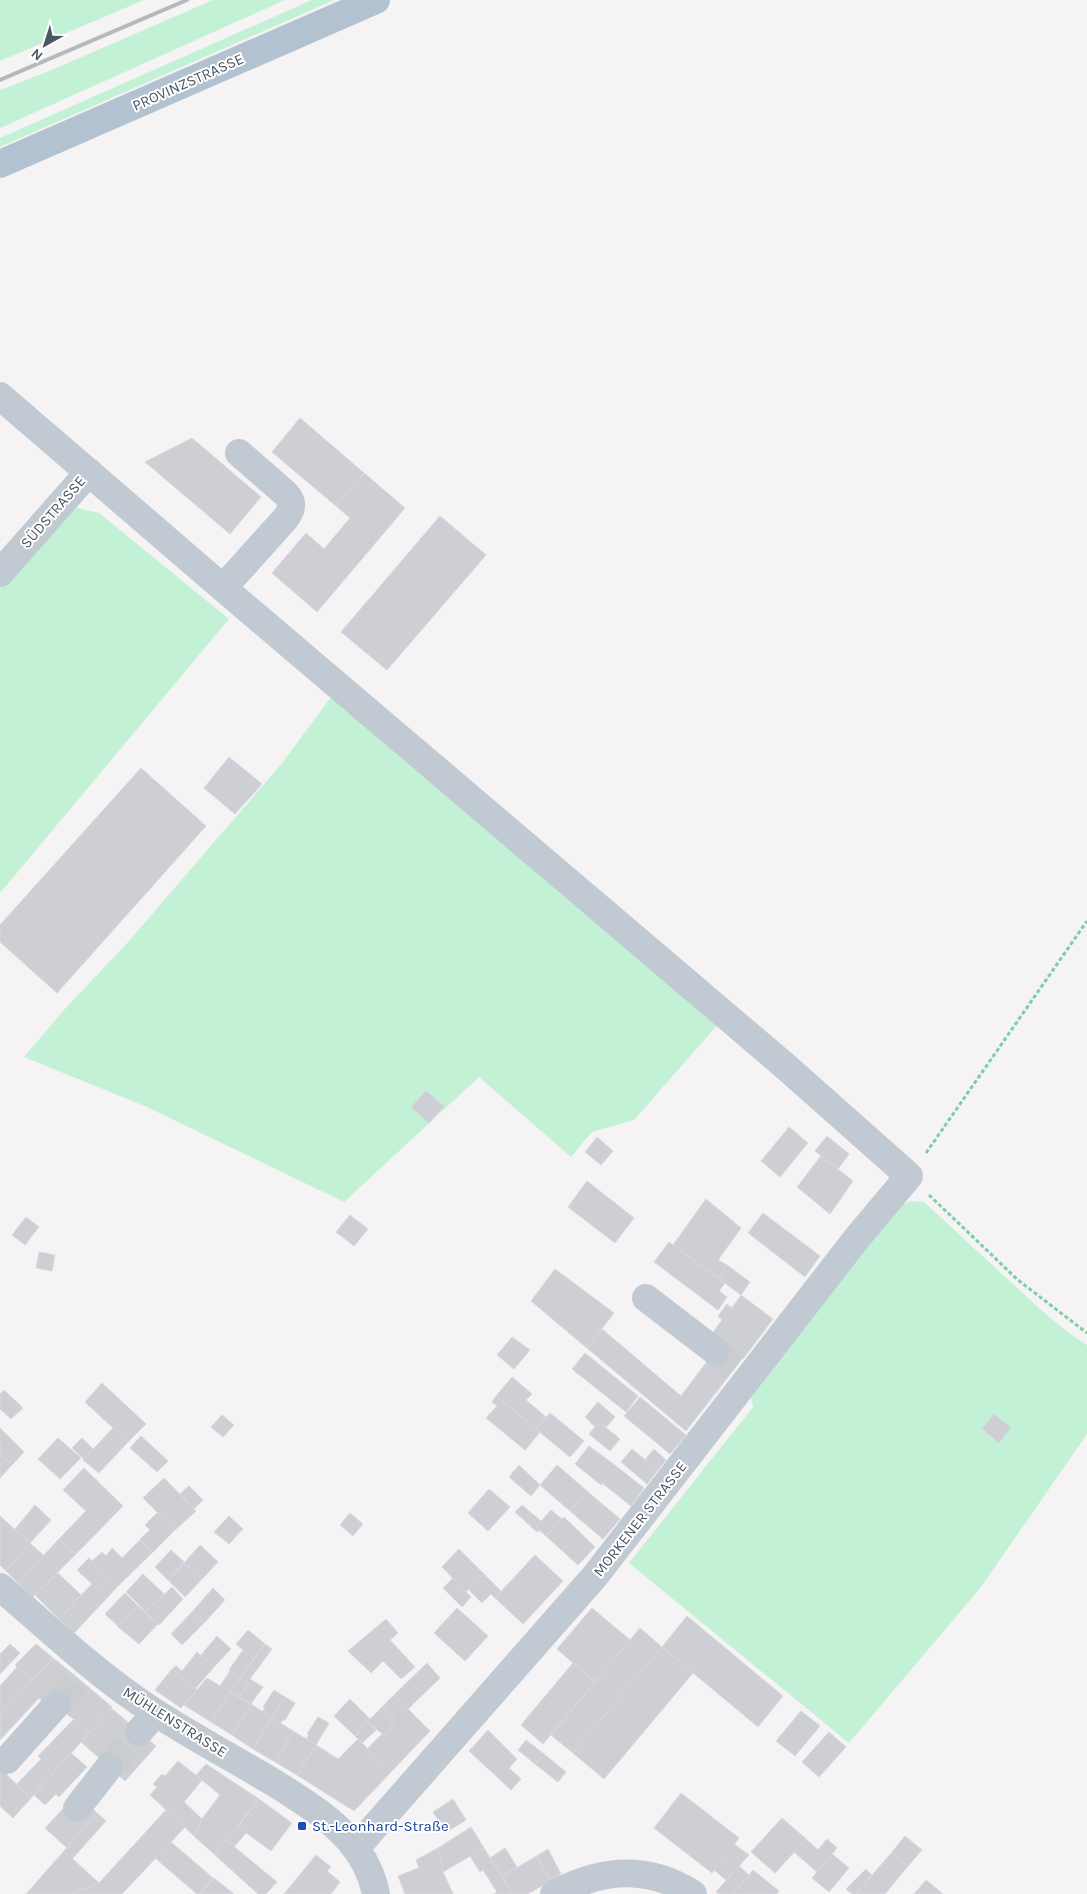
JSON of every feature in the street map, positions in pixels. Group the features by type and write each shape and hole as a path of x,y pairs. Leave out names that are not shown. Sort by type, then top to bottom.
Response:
{"main road":[{"name":"PROVINZSTRASSE","path":"0,164 376,0"}],"street":[{"name":"SÜDSTRASSE","path":"0,396 89,472 0,573"},
{"path":"223,588 285,519 292,506 286,494 239,453"},
{"path":"89,472 223,588 572,882 909,1176"},
{"name":"MORKENER STRASSE","path":"356,1848 576,1599 733,1365 857,1238 909,1176"},
{"path":"646,1298 733,1365"},
{"name":"MÜHLENSTRASSE","path":"0,1587 85,1672 123,1690 147,1722 240,1762 312,1808 339,1830 356,1848 368,1870 376,1894"},
{"path":"7,1760 57,1704"},
{"path":"77,1808 109,1767"},
{"path":"554,1894 596,1877 627,1873 661,1877 692,1894"}],"path":[{"path":"1087,921 909,1176 1018,1280 1087,1333"}],"green space":[{"path":"0,0 144,0 0,61"},
{"path":"213,0 285,0 0,128 0,90 47,72"},
{"path":"312,0 334,0 0,147 0,138"},
{"path":"73,507 99,513 229,619 0,893 0,588"},
{"path":"334,693 719,1023 634,1120 592,1132 571,1157 479,1077 344,1202 147,1107 24,1057 64,1010 129,941 283,762"},
{"path":"911,1201 924,1202 1040,1309 1070,1334 1087,1345 1087,1434 981,1587 849,1743 629,1563 753,1407 751,1397 895,1208"}],"building":[{"path":"300,418 364,473 336,506 272,452"},
{"path":"192,438 261,497 230,534 145,462"},
{"path":"364,473 405,508 317,612 272,573 306,533 324,549 350,518 336,506"},
{"path":"440,516 486,555 387,670 341,632"},
{"path":"229,757 262,784 235,814 204,788"},
{"path":"141,768 206,826 57,993 0,942 0,925"},
{"path":"426,1091 444,1106 429,1123 411,1107"},
{"path":"789,1127 808,1143 780,1177 761,1161"},
{"path":"827,1136 849,1154 838,1169 815,1151"},
{"path":"597,1137 613,1151 601,1165 585,1152"},
{"path":"821,1156 853,1181 830,1214 797,1187"},
{"path":"587,1181 634,1218 615,1243 568,1207"},
{"path":"706,1199 741,1228 718,1260 727,1265 718,1278 673,1245"},
{"path":"763,1213 820,1256 805,1277 748,1233"},
{"path":"350,1215 368,1229 354,1246 336,1232"},
{"path":"26,1217 39,1227 25,1245 12,1235"},
{"path":"669,1242 725,1283 719,1291 727,1297 718,1310 654,1262"},
{"path":"39,1252 55,1255 52,1271 36,1268"},
{"path":"727,1265 750,1282 741,1295 718,1278"},
{"path":"555,1269 614,1313 587,1348 531,1301"},
{"path":"741,1295 773,1319 743,1359 711,1335 722,1320 718,1316 727,1304 732,1308"},
{"path":"602,1329 681,1396 721,1343 742,1359 686,1431 587,1348"},
{"path":"512,1337 530,1350 514,1369 497,1355"},
{"path":"585,1353 638,1396 626,1412 572,1369"},
{"path":"512,1377 532,1394 526,1400 546,1417 536,1429 496,1396"},
{"path":"102,1383 146,1424 128,1442 85,1402"},
{"path":"4,1390 23,1408 11,1419 0,1409 0,1394"},
{"path":"496,1396 540,1432 525,1450 486,1418 497,1406 492,1402"},
{"path":"640,1397 686,1435 670,1454 624,1416"},
{"path":"598,1402 615,1417 606,1427 599,1422 595,1427 585,1417"},
{"path":"550,1413 584,1441 570,1457 536,1429"},
{"path":"994,1414 1011,1428 999,1443 982,1429"},
{"path":"222,1415 234,1425 223,1437 211,1427"},
{"path":"599,1422 620,1439 610,1451 589,1434"},
{"path":"0,1428 24,1452 12,1465 0,1454"},
{"path":"113,1428 128,1442 99,1473 83,1460"},
{"path":"141,1436 168,1461 157,1472 130,1448"},
{"path":"58,1438 81,1458 60,1479 38,1459"},
{"path":"82,1438 93,1449 84,1459 72,1448"},
{"path":"589,1446 616,1466 601,1485 575,1464"},
{"path":"632,1449 658,1470 647,1484 621,1462"},
{"path":"654,1449 666,1460 658,1470 645,1460"},
{"path":"0,1454 12,1465 0,1478"},
{"path":"519,1465 540,1485 531,1496 509,1477"},
{"path":"557,1465 587,1491 570,1511 540,1485"},
{"path":"616,1466 644,1488 631,1506 602,1483"},
{"path":"84,1468 123,1506 76,1554 59,1539 86,1511 63,1490"},
{"path":"164,1478 196,1511 175,1530 143,1498"},
{"path":"189,1486 203,1500 194,1509 180,1494"},
{"path":"489,1489 510,1507 488,1531 468,1513"},
{"path":"587,1491 620,1519 603,1539 570,1511"},
{"path":"35,1505 51,1520 30,1543 15,1529"},
{"path":"522,1505 541,1521 536,1527 540,1530 537,1532 515,1512"},
{"path":"551,1510 562,1519 546,1536 536,1527"},
{"path":"158,1512 175,1530 153,1552 140,1539 150,1530 145,1525"},
{"path":"350,1513 363,1524 353,1536 340,1525"},
{"path":"0,1516 30,1543 6,1571 0,1565"},
{"path":"229,1516 243,1529 229,1544 214,1532"},
{"path":"564,1517 595,1547 578,1565 546,1536"},
{"path":"59,1539 76,1554 33,1597 18,1583"},
{"path":"140,1540 153,1552 117,1587 92,1561 102,1552 106,1556 112,1548 122,1558"},
{"path":"30,1543 44,1556 18,1583 6,1571"},
{"path":"200,1545 218,1562 202,1579 184,1563"},
{"path":"459,1549 484,1574 466,1592 442,1567"},
{"path":"171,1550 184,1562 168,1580 155,1567"},
{"path":"535,1555 563,1581 523,1624 495,1598"},
{"path":"89,1558 117,1587 107,1598 77,1570"},
{"path":"184,1563 202,1579 185,1597 168,1580"},
{"path":"58,1573 81,1595 59,1619 35,1595"},
{"path":"143,1574 164,1594 146,1612 126,1592"},
{"path":"484,1574 501,1591 495,1598 491,1594 482,1603 468,1589"},
{"path":"453,1578 471,1597 462,1607 443,1588"},
{"path":"92,1584 107,1598 74,1633 59,1619"},
{"path":"172,1587 183,1599 159,1625 146,1612"},
{"path":"213,1588 225,1600 204,1623 192,1612"},
{"path":"125,1593 138,1606 118,1626 105,1614"},
{"path":"138,1606 158,1624 139,1644 117,1626"},
{"path":"457,1608 488,1636 465,1661 434,1633"},
{"path":"592,1608 630,1640 595,1682 557,1649"},
{"path":"192,1612 204,1623 182,1645 171,1634"},
{"path":"687,1616 783,1696 758,1727 662,1647"},
{"path":"386,1619 398,1633 390,1640 415,1667 401,1679 383,1661 371,1673 348,1651"},
{"path":"640,1628 662,1647 573,1753 551,1735"},
{"path":"248,1630 265,1644 254,1659 236,1644"},
{"path":"217,1636 231,1649 214,1667 201,1655"},
{"path":"10,1644 20,1653 0,1674 0,1654"},
{"path":"36,1644 53,1658 32,1681 15,1665"},
{"path":"265,1644 272,1649 250,1679 263,1687 251,1704 239,1697 249,1684 240,1678"},
{"path":"662,1647 693,1673 604,1779 573,1753"},
{"path":"243,1650 254,1659 240,1678 229,1670"},
{"path":"197,1652 214,1667 195,1689 172,1669 176,1666 182,1671"},
{"path":"53,1658 73,1674 45,1704 39,1698 0,1740 0,1715"},
{"path":"427,1663 440,1678 408,1709 394,1695"},
{"path":"573,1663 595,1682 543,1744 521,1725"},
{"path":"17,1667 32,1681 0,1715 0,1686"},
{"path":"172,1669 197,1690 181,1708 155,1690"},
{"path":"230,1671 240,1678 230,1692 220,1686"},
{"path":"73,1674 112,1707 89,1733 51,1697"},
{"path":"207,1678 230,1692 211,1722 184,1705"},
{"path":"240,1678 249,1684 239,1697 230,1692"},
{"path":"274,1690 285,1697 272,1718 262,1712 265,1708 263,1707"},
{"path":"230,1692 251,1704 232,1735 211,1722"},
{"path":"394,1695 430,1731 391,1772 367,1749 382,1734 384,1735 394,1726 390,1722 394,1718 382,1707"},
{"path":"285,1697 295,1703 285,1720 280,1724 272,1718"},
{"path":"350,1699 370,1719 355,1736 334,1716"},
{"path":"251,1704 272,1718 253,1749 232,1735"},
{"path":"382,1707 394,1718 390,1722 394,1726 384,1735 367,1722"},
{"path":"111,1708 156,1746 125,1781 81,1742"},
{"path":"801,1711 820,1726 795,1756 776,1741"},
{"path":"318,1717 329,1723 316,1745 306,1739 309,1735 307,1734"},
{"path":"272,1718 293,1731 275,1762 253,1749"},
{"path":"74,1719 89,1733 31,1798 17,1784 41,1759 38,1756"},
{"path":"367,1722 376,1730 362,1743 355,1736"},
{"path":"488,1730 517,1759 509,1768 521,1779 511,1790 469,1751"},
{"path":"293,1731 316,1745 297,1775 275,1762"},
{"path":"829,1732 846,1747 819,1777 802,1762"},
{"path":"358,1739 391,1772 354,1811 297,1775 316,1745 338,1759"},
{"path":"526,1740 544,1754 535,1764 518,1750"},
{"path":"71,1753 87,1767 59,1797 56,1794 45,1805 34,1795"},
{"path":"544,1754 566,1772 558,1782 535,1764"},
{"path":"178,1761 202,1780 184,1802 202,1819 194,1836 150,1795 157,1787 153,1784 162,1774 165,1776"},
{"path":"206,1764 259,1799 215,1855 194,1836 202,1819 220,1795 196,1775"},
{"path":"0,1768 31,1798 13,1818 0,1806"},
{"path":"681,1793 739,1838 712,1873 654,1828"},
{"path":"259,1799 292,1823 271,1851 238,1827"},
{"path":"453,1799 466,1820 446,1832 433,1812"},
{"path":"89,1805 97,1813 67,1848 45,1828 63,1809 66,1811"},
{"path":"166,1810 185,1827 122,1894 71,1894 99,1883"},
{"path":"97,1813 106,1821 72,1859 64,1851"},
{"path":"782,1818 806,1839 775,1873 751,1852"},
{"path":"237,1826 246,1833 234,1847 226,1840"},
{"path":"471,1827 484,1848 443,1872 438,1848"},
{"path":"905,1836 922,1850 908,1866 892,1852"},
{"path":"806,1839 818,1850 827,1839 837,1848 817,1872 794,1852"},
{"path":"226,1840 277,1882 266,1894 258,1894 215,1855"},
{"path":"171,1842 213,1878 200,1894 197,1894 155,1858"},
{"path":"734,1844 749,1855 726,1880 714,1870"},
{"path":"438,1848 443,1872 453,1894 405,1894 398,1876 419,1868 416,1860"},
{"path":"484,1848 513,1894 494,1894 497,1892 483,1870 480,1872 470,1856"},
{"path":"505,1848 517,1867 502,1876 490,1858"},
{"path":"548,1849 561,1874 550,1881 537,1856"},
{"path":"64,1851 99,1883 71,1894 26,1894"},
{"path":"892,1852 908,1866 885,1894 856,1894"},
{"path":"832,1854 849,1868 829,1892 812,1878"},
{"path":"316,1855 331,1867 327,1871 340,1882 331,1894 284,1894"},
{"path":"537,1856 550,1881 528,1894 513,1894 502,1876"},
{"path":"739,1866 749,1875 733,1894 719,1894 716,1892"},
{"path":"866,1869 872,1875 856,1894 852,1894 846,1889"},
{"path":"753,1870 779,1891 777,1894 733,1894"},
{"path":"214,1878 234,1894 200,1894"},
{"path":"926,1880 943,1894 914,1894"}],"tunnel":[{"path":"715,1351 735,1367"},
{"path":"57,1704 78,1679"},
{"path":"109,1767 139,1732"}],"railway":[{"path":"0,80 187,0"}],"place":[{"name":"St.-Leonhard-Straße","path":"302,1826"}]}
